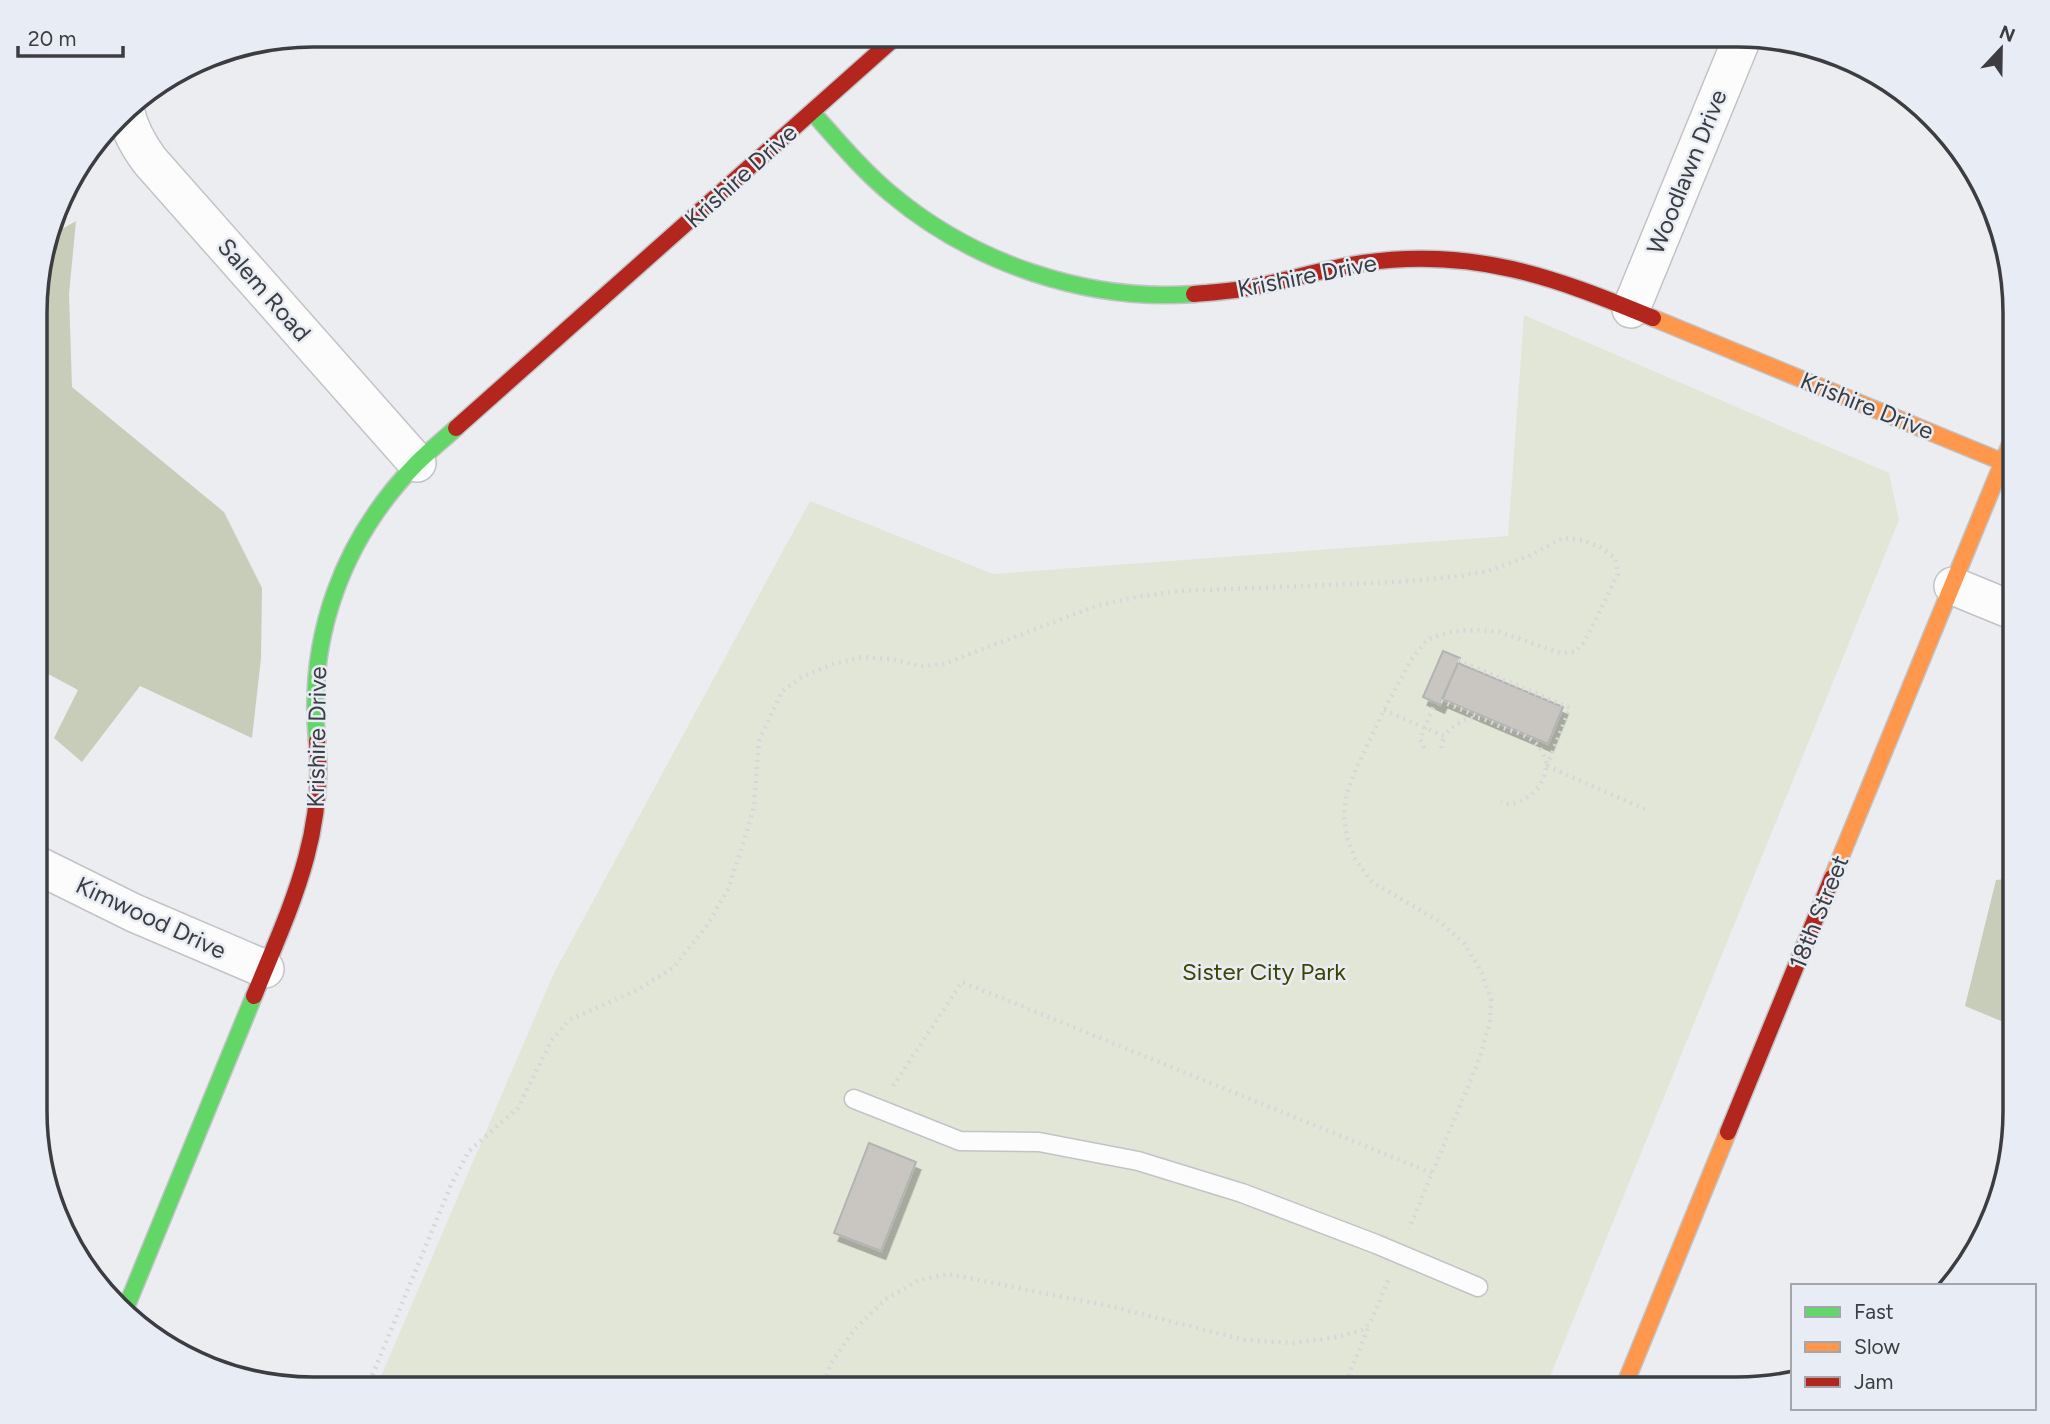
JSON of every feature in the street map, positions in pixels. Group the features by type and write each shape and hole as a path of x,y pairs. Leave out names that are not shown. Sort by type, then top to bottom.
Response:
{"street":[{"path":"813,113 885,47"},
{"name":"Woodlawn Drive","path":"1631,309 1739,47"},
{"name":"Krishire Drive","path":"128,1302 295,895 311,845 319,791 315,702 320,640 335,585 356,540 386,496 417,463 813,113 842,147 893,195 944,232 993,257 1045,277 1105,291 1171,296 1231,291 1344,265 1408,258 1466,261 1524,271 1587,291 2003,461"},
{"name":"Salem Road","path":"128,122 150,161 417,463"},
{"name":"18th Street","path":"1628,1377 2003,461"},
{"path":"1953,586 2003,606"},
{"name":"Kimwood Drive","path":"47,870 134,913 265,969"}],"lane":[{"path":"854,1099 960,1141 1038,1142 1138,1161 1242,1193 1478,1287"}],"path":[{"path":"372,1377 451,1185 469,1152 518,1108 551,1041 569,1020 639,989 673,968 706,927 728,889 754,807 759,741 782,691 802,677 833,664 862,657 890,659 922,666 944,664 1096,606 1136,597 1180,592 1399,582 1459,576 1488,571 1563,538 1581,540 1600,547 1615,558 1618,574 1586,641 1575,652 1560,653 1500,632 1448,632 1427,640 1411,660 1384,710 1346,796 1343,816 1354,859 1373,882 1439,921 1464,943 1480,971 1491,999 1490,1022 1479,1060 1348,1377"},
{"path":"1458,660 1570,708 1540,786 1532,795 1516,804 1501,802"},
{"path":"1424,748 1420,739 1438,702 1528,738 1539,747 1546,766 1647,810"},
{"path":"1384,710 1444,736"},
{"path":"1441,748 1444,736 1453,726 1466,719 1479,718"},
{"path":"878,1109 962,982 1432,1173"},
{"path":"826,1377 831,1363 855,1329 886,1298 919,1280 948,1274 1114,1307 1245,1340 1294,1343 1338,1337 1365,1329 1372,1319"}],"green space":[{"path":"76,221 69,294 72,387 224,512 262,588 261,658 252,738 140,686 82,762 54,738 78,690 47,673 47,313 52,261 60,230"},
{"name":"Sister City Park","path":"1524,315 1889,473 1899,520 1550,1377 381,1377 553,975 810,501 993,574 1508,536"},
{"path":"2003,879 2001,1021 1965,1006 1996,880"}],"building":[{"path":"1443,651 1460,658 1440,705 1423,697"},
{"path":"1458,663 1563,707 1548,744 1442,699"},
{"path":"869,1143 916,1162 881,1251 834,1233"}],"traffic: fast":[{"path":"813,113 860,165 891,194 958,240 995,258 1033,273 1073,284 1154,295 1194,294"},
{"path":"317,741 315,702 318,664 335,591 350,557 368,524 390,493 416,464 456,428"},
{"path":"128,1302 254,996"}],"traffic: slow":[{"path":"1653,318 2003,462"},
{"path":"1832,878 2003,462"},
{"path":"1628,1377 1728,1132"}],"traffic: jam":[{"path":"456,428 885,47"},
{"path":"1194,294 1250,288 1363,263 1441,259 1512,269 1547,278 1653,318"},
{"path":"254,996 292,903 310,841 316,809 317,741"},
{"path":"1728,1132 1832,878"}]}
